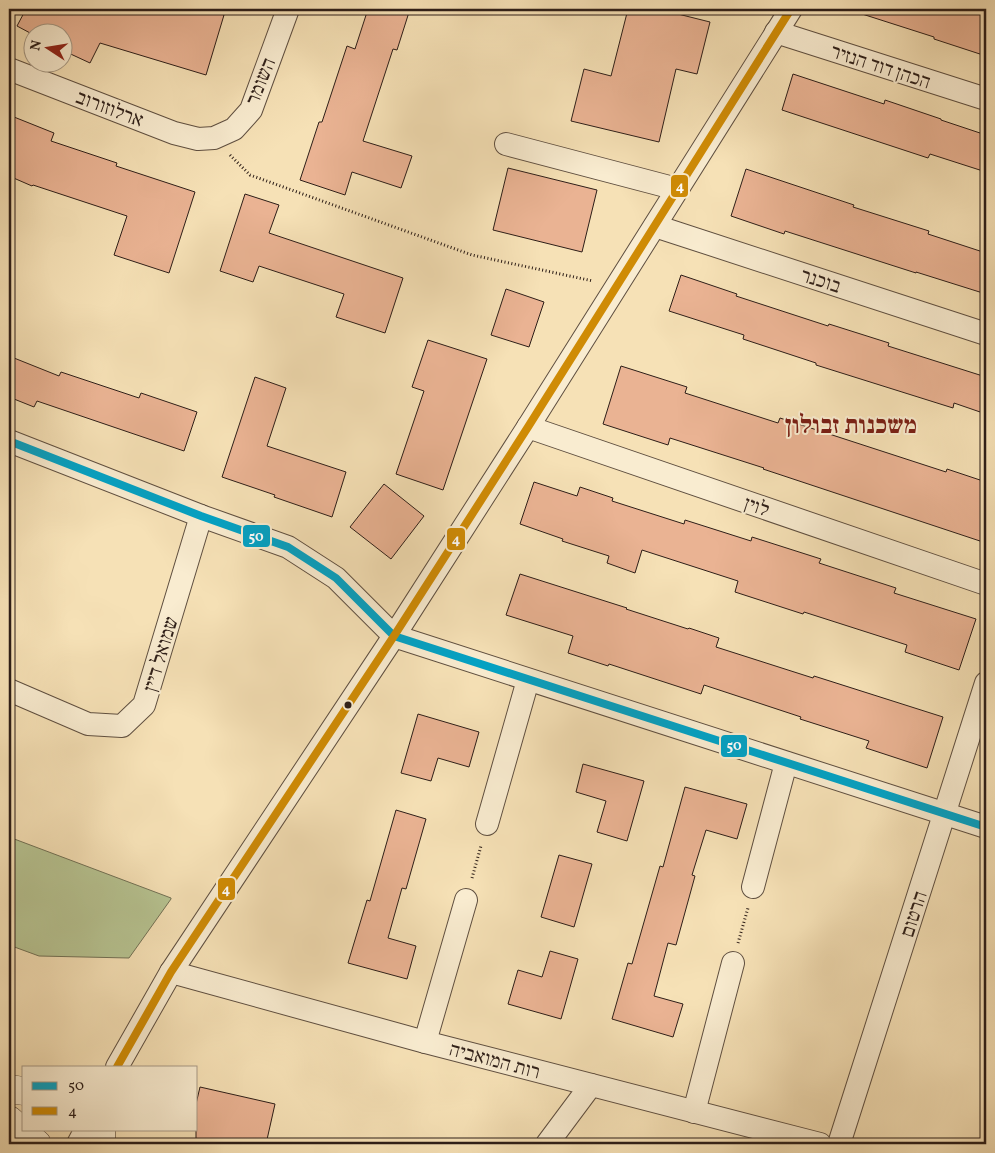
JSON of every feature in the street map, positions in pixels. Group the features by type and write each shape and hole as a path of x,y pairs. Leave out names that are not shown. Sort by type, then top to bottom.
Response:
{"main road":[{"path":"9,1089 22,1092"},
{"path":"9,1120 37,1144"},
{"path":"101,1130 101,1144"}],"street":[{"name":"השומר","path":"214,138 234,129 251,110 288,9"},
{"path":"118,1066 171,972 394,636 791,9"},
{"name":"הכהן דוד הנזיר","path":"776,32 986,99"},
{"name":"ארלוזורוב","path":"9,69 174,133 198,139 214,138"},
{"path":"506,144 677,189"},
{"name":"בוכנר","path":"655,226 986,334"},
{"name":"לוין","path":"528,427 986,584"},
{"path":"9,441 201,516 288,547 336,578 394,636 986,827"},
{"name":"שמואל דיין","path":"9,690 88,724 122,726 144,705 201,516"},
{"path":"487,824 528,680"},
{"name":"הרטום","path":"839,1144 986,683"},
{"path":"753,887 786,763"},
{"path":"425,1042 466,900"},
{"path":"694,1112 733,963"},
{"name":"רות המואביה","path":"171,972 425,1042 820,1144"},
{"path":"547,1144 591,1085"},
{"path":"78,1144 85,1130"}],"path":[{"path":"214,138 250,175 472,255 617,286"},
{"path":"466,900 487,824"},
{"path":"733,963 753,887"}],"green space":[{"path":"9,837 171,899 129,958 39,956 9,945"}],"building":[{"path":"26,9 205,9 224,15 206,75 100,43 90,63 72,55 72,22 22,22 22,29 17,26"},
{"path":"368,9 410,9 397,50 393,49 363,141 412,156 401,188 352,172 345,195 300,180 319,122 322,122 347,46 355,49"},
{"path":"628,9 658,9 710,22 697,74 676,69 659,142 571,121 584,69 611,76"},
{"path":"859,9 986,9 986,56 859,13"},
{"path":"793,74 884,104 885,100 986,135 986,172 930,154 928,158 782,110"},
{"path":"9,115 54,133 51,141 117,163 116,166 195,192 169,273 114,255 127,216 32,186 9,176"},
{"path":"508,168 597,190 582,252 493,230"},
{"path":"746,169 854,205 853,207 929,231 928,234 986,253 986,294 785,231 784,234 731,216"},
{"path":"245,194 279,205 269,233 403,278 385,333 336,317 344,294 259,266 253,282 220,271"},
{"path":"681,275 737,294 736,296 828,326 829,324 889,343 888,346 986,377 986,414 954,403 953,408 816,365 816,363 743,339 744,335 669,311"},
{"path":"506,289 544,302 529,347 491,335"},
{"path":"428,340 487,359 443,490 396,474 424,391 412,387"},
{"path":"9,356 59,376 61,372 139,398 141,393 197,412 184,451 37,401 34,407 9,397"},
{"path":"621,366 687,387 685,393 778,423 780,418 946,472 947,469 986,482 986,543 670,438 668,445 603,424"},
{"path":"255,377 286,388 267,446 346,472 332,517 222,477"},
{"path":"534,482 577,496 580,487 613,498 612,501 684,524 685,520 751,541 752,537 821,559 819,563 896,588 894,593 976,619 959,670 905,652 907,645 735,592 738,581 642,550 635,573 607,563 609,556 562,541 563,539 520,524"},
{"path":"384,484 424,516 391,559 350,527"},
{"path":"520,574 719,638 716,647 943,717 927,768 866,748 869,741 704,685 701,694 609,664 608,666 568,653 573,636 506,615"},
{"path":"418,714 479,732 469,767 438,758 431,781 401,773"},
{"path":"583,764 644,781 627,841 597,832 606,801 576,792"},
{"path":"685,787 747,804 737,839 706,830 692,875 695,876 676,945 668,943 654,996 683,1004 673,1037 612,1019 628,963 632,964 660,866 663,867"},
{"path":"396,810 426,819 406,889 402,888 388,938 416,946 407,979 348,963 367,900 370,901"},
{"path":"559,855 592,864 574,927 541,917"},
{"path":"550,951 578,959 561,1019 508,1004 518,970 542,977"},
{"path":"200,1087 275,1104 266,1144 196,1144"}],"transit line":[{"name":"4","path":"118,1066 171,972 394,636 791,9"},
{"name":"50","path":"9,441 201,516 288,547 336,578 394,636 986,827"}],"district":[{"name":"משכנות זבולון","path":"851,424"}]}
